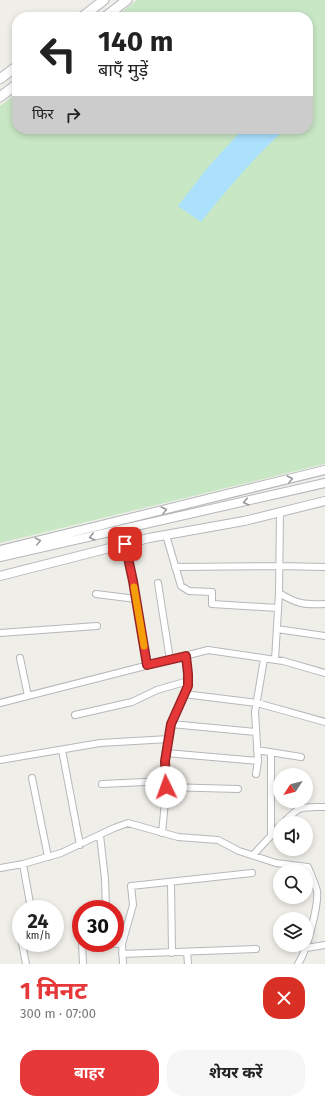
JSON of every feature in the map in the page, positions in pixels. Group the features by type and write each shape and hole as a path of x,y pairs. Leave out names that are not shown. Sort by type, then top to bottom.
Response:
{"main road":[{"path":"88,12 104,0"},
{"path":"112,12 128,0"},
{"path":"0,79 12,70"},
{"path":"0,97 12,88"}],"street":[{"path":"0,550 325,470"},
{"path":"0,557 325,483"},
{"path":"0,576 115,546 244,521 325,501"},
{"path":"275,660 279,593 280,512"},
{"path":"112,532 115,546"},
{"path":"166,535 181,586 189,591 212,592 212,604 278,608"},
{"path":"125,544 147,665"},
{"path":"176,567 325,567"},
{"path":"158,584 170,660"},
{"path":"279,593 290,600 304,605 325,604"},
{"path":"96,594 136,600"},
{"path":"0,633 96,626"},
{"path":"277,629 325,636"},
{"path":"0,703 208,650 275,660 325,673"},
{"path":"162,833 166,784 166,753 171,724 188,686 186,656"},
{"path":"20,658 28,696"},
{"path":"256,774 258,761 255,712 264,659"},
{"path":"75,715 132,702 157,690 188,681"},
{"path":"184,694 257,703 325,722"},
{"path":"171,724 256,732"},
{"path":"0,760 100,744 168,739"},
{"path":"62,750 80,845"},
{"path":"257,750 301,757"},
{"path":"253,855 271,835 271,752"},
{"path":"166,753 258,761"},
{"path":"32,778 48,857"},
{"path":"102,784 166,784 238,789"},
{"path":"290,816 302,807 325,807"},
{"path":"0,868 23,864 61,853 100,834 128,823 178,837 218,840 239,851 276,863 308,867 317,891 316,908 313,920"},
{"path":"100,834 106,879 106,900"},
{"path":"23,864 30,900"},
{"path":"124,937 133,905 131,886 252,874"},
{"path":"171,882 172,953"},
{"path":"313,947 325,945"},
{"path":"123,964 122,954 172,953 256,948"},
{"path":"24,952 26,964"},
{"path":"82,952 83,964"},
{"path":"187,952 188,964"},
{"path":"298,964 304,952"}],"green space":[{"path":"137,0 325,0 325,464 0,543 0,106 12,97 12,134 313,134 313,12 121,12"}],"water":[{"path":"238,134 280,134 221,197 201,222 178,206 209,166"}],"slow traffic":[{"path":"134,587 144,646"}],"route":[{"path":"125,544 133,581 147,665 186,656 188,686 171,724 165,761 166,787"}]}
